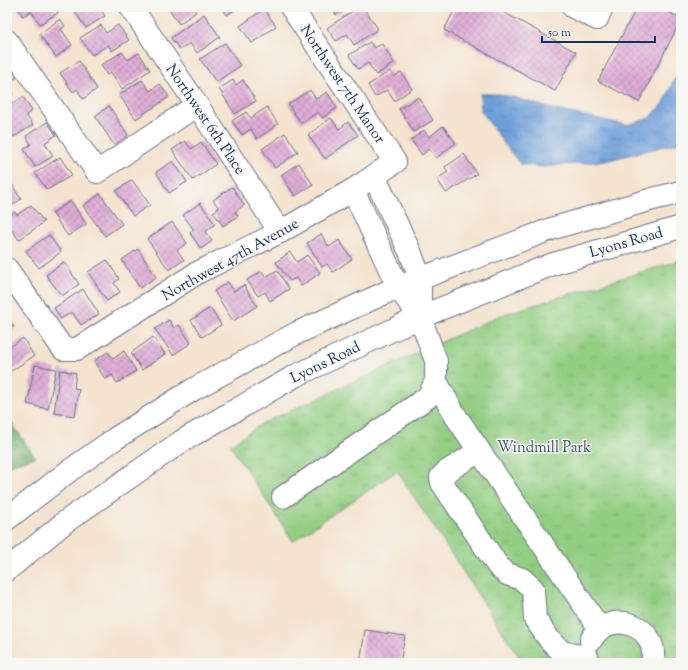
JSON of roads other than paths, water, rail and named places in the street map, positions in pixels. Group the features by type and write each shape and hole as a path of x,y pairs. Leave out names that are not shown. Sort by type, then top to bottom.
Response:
{"street":[{"name":"Northwest 6th Place","path":"131,7 280,232"},
{"name":"Northwest 7th Manor","path":"291,7 395,162"},
{"path":"573,7 597,19 602,7"},
{"path":"7,41 97,172 197,105"},
{"name":"Northwest 47th Avenue","path":"7,269 63,349 77,349 197,273 280,232 353,190 395,162"},
{"path":"374,176 411,254 420,278 420,316"},
{"path":"283,497 428,397 436,381 436,361 420,316 398,286 353,190"},
{"path":"7,519 97,451 194,389 297,333 398,286 554,228 681,192"},
{"name":"Lyons Road","path":"7,570 64,522 182,441 295,376 420,316 553,264 681,227"},
{"path":"436,381 455,415 600,629"},
{"path":"479,451 446,472 441,477 442,484 498,566 507,574 522,579 533,589 535,619 549,639 562,652 588,659 589,643 600,629 607,625 624,622 640,629 646,635 653,650 652,663"},
{"path":"549,639 551,651 560,663"}],"water":[{"path":"681,68 681,142 605,161 543,167 520,164 481,111 480,94 499,94 555,110 627,125 650,118 665,101"}],"park label":[{"name":"Windmill Park","path":"544,447"}]}
